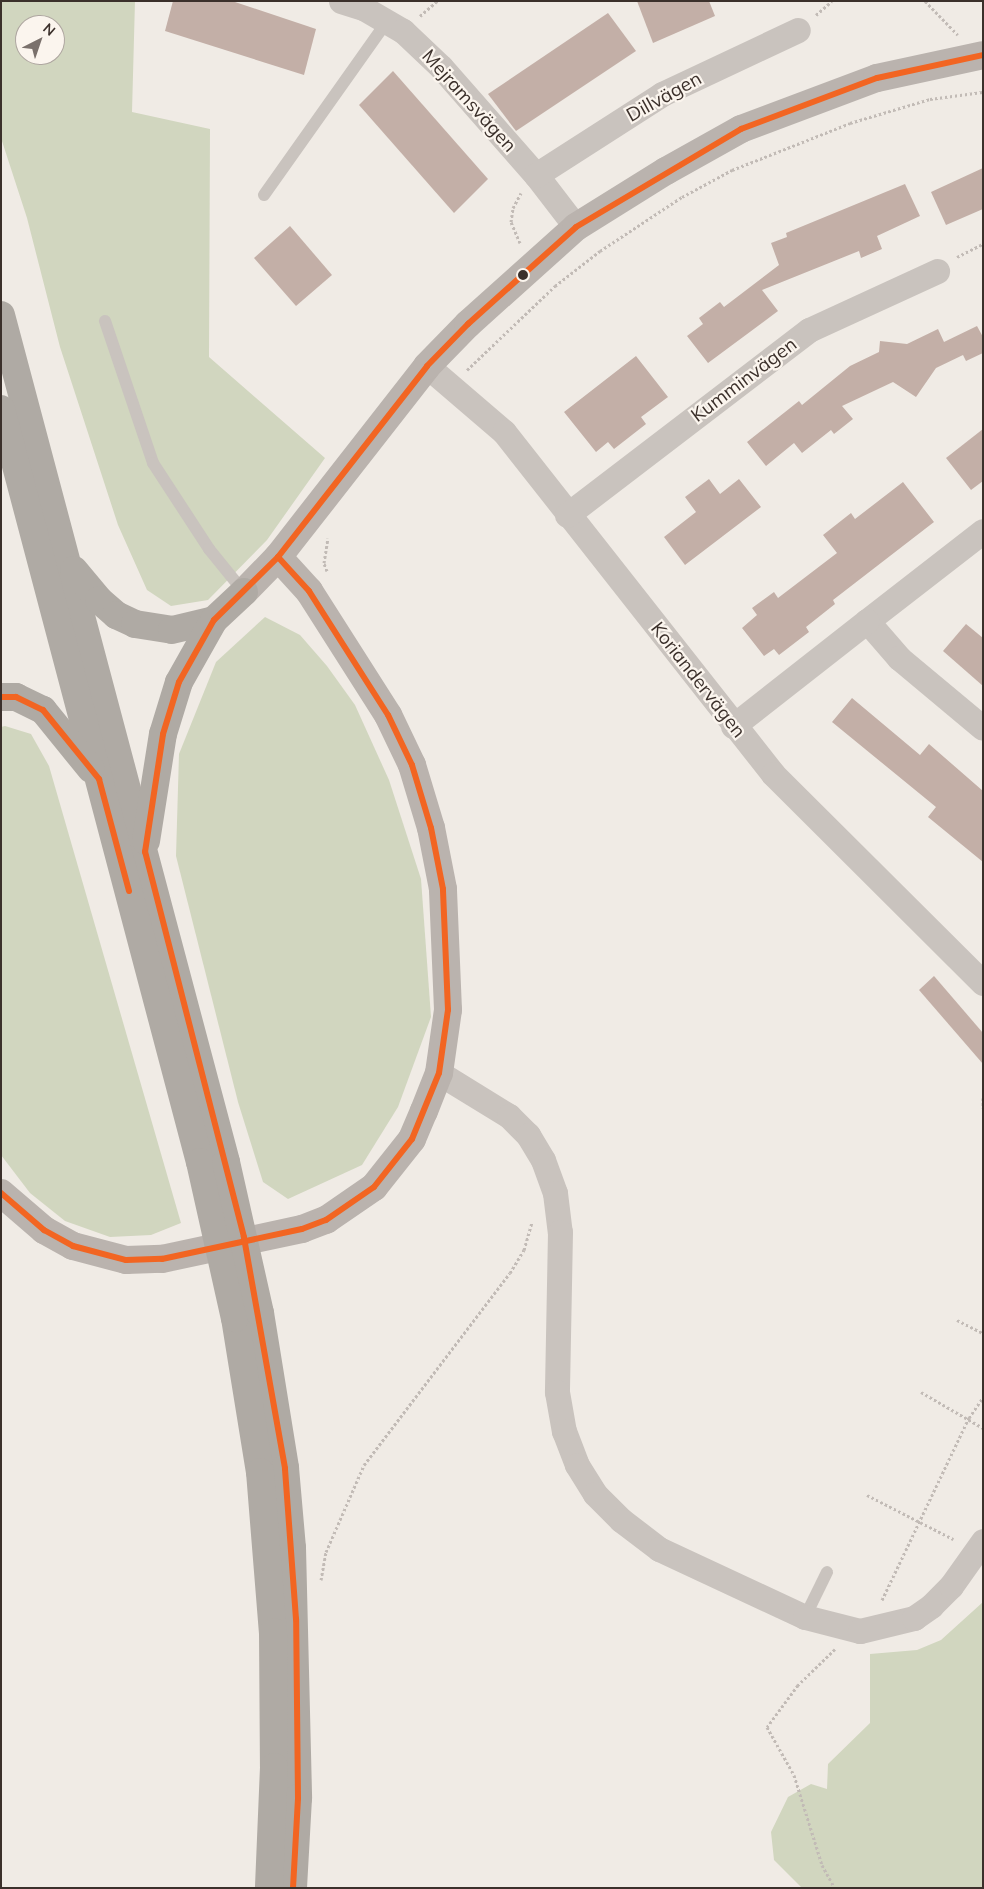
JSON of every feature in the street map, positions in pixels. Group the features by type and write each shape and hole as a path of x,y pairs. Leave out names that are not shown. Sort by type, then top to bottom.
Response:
{"highway":[{"path":"1,315 145,852 213,1162 285,1468 294,1583 298,1798 293,1888"},
{"path":"1,409 99,779 213,1162"},
{"path":"67,561 99,600 116,615 135,624 172,630 214,620"},
{"path":"145,852 169,709 187,664 214,620 244,592"},
{"path":"1,697 16,697 43,710 99,779"},
{"path":"248,1316 273,1632 274,1766 268,1888"}],"street":[{"name":"Mejramsvägen","path":"341,1 386,21 402,31 441,68 536,175 576,227"},
{"name":"Dillvägen","path":"536,175 662,94 798,30"},
{"path":"244,592 278,557 427,366 468,324 576,227 666,171 741,129 877,78 980,56"},
{"name":"Kumminvägen","path":"568,515 809,330 937,271"},
{"name":"Koriandervägen","path":"427,366 504,432 733,726 773,774 983,983"},
{"path":"733,726 983,531"},
{"path":"1,1193 44,1230 73,1246 126,1260 162,1259 302,1229 352,1204 388,1172 412,1139 438,1073 448,1010 443,889 431,828 412,765 361,669 309,591 278,557"},
{"path":"867,621 899,658 983,728"},
{"path":"438,1073 509,1116 528,1135 543,1160 555,1193 560,1232 557,1392 564,1431 577,1465 595,1494 621,1520 659,1549 805,1617 860,1631 914,1618 931,1606 951,1586 980,1545"}],"lane":[{"path":"264,195 386,21"},
{"path":"105,321 153,463 208,549 244,592"},
{"path":"805,1617 827,1572"}],"path":[{"path":"925,1 980,56"},
{"path":"536,175 519,195 511,222 518,240 555,286"},
{"path":"983,1098 983,1108"},
{"path":"318,1590 326,1552 364,1464 510,1273 524,1250 532,1220"},
{"path":"957,1320 983,1333"},
{"path":"921,1392 969,1418 983,1428"},
{"path":"835,1888 822,1865 794,1775 767,1726 798,1685 830,1653 860,1631 886,1594 969,1418 983,1397"},
{"path":"867,1495 920,1523 980,1545"}],"green space":[{"path":"1,1 135,1 132,112 210,129 209,357 325,458 267,540 208,600 171,606 147,590 118,525 60,347 27,218 1,138"},
{"path":"265,617 300,635 327,666 355,705 389,780 421,879 431,1017 398,1107 362,1165 288,1199 263,1182 238,1102 176,856 179,754 216,662"},
{"path":"5,726 31,734 49,766 181,1223 151,1235 110,1237 65,1221 30,1193 1,1155 1,727"},
{"path":"983,1602 983,1888 802,1888 774,1860 771,1832 788,1797 811,1784 827,1789 828,1764 870,1723 870,1654 917,1650 941,1640"}],"building":[{"path":"173,1 232,1 316,29 304,75 165,31"},
{"path":"637,1 709,1 715,16 653,43"},
{"path":"608,13 636,51 516,131 488,94"},
{"path":"393,71 488,179 454,213 359,105"},
{"path":"983,168 983,209 946,225 931,192"},
{"path":"905,184 920,216 877,236 882,249 861,258 859,251 762,290 778,311 708,363 687,336 703,324 699,318 720,302 724,307 779,265 771,243 787,237 786,233"},
{"path":"290,226 332,275 296,306 254,258"},
{"path":"977,326 983,337 983,353 966,361 963,355 936,368 916,397 893,382 842,406 853,419 834,434 831,430 802,453 794,443 766,466 747,442 799,401 802,405 850,366 879,352 880,341 907,344 938,329 944,342"},
{"path":"636,356 668,397 641,417 646,424 614,449 608,442 596,452 564,412"},
{"path":"983,429 983,481 971,490 946,458"},
{"path":"709,479 720,494 739,479 761,507 685,565 664,537 696,512 685,497"},
{"path":"903,482 934,522 833,600 835,604 806,627 809,632 779,655 774,649 764,656 742,628 757,615 752,608 774,592 778,598 837,553 823,535 851,513 855,519"},
{"path":"966,624 983,638 983,686 943,651"},
{"path":"852,698 920,755 929,744 983,791 983,862 928,817 936,807 832,722"},
{"path":"934,976 983,1033 983,1064 919,990"}],"transit line":[{"path":"293,1888 298,1798 296,1619 285,1468 244,1237 145,852 163,734 179,682 214,620 278,557 427,366 468,324 576,227 741,129 877,78 983,55"},
{"path":"1,1193 44,1230 73,1246 126,1260 162,1259 302,1229 326,1220 374,1187 412,1139 439,1073 448,1010 443,889 431,828 412,765 388,715 309,591 278,557"},
{"path":"1,697 16,697 43,710 99,779 129,891"}]}
